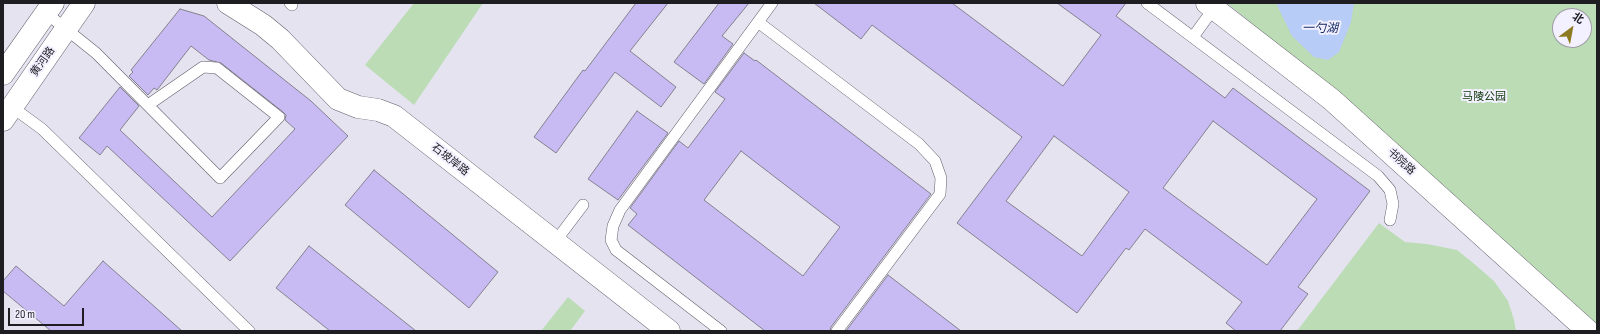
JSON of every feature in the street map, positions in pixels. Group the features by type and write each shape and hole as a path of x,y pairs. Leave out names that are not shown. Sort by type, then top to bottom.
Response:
{"street":[{"name":"黄河路","path":"8,114 84,3"},
{"name":"石坡岸路","path":"228,3 263,25 280,39 338,99 358,107 378,110 394,116 668,331"},
{"name":"书院路","path":"1210,6 1331,99 1588,331"},
{"path":"3,74 49,8"}],"lane":[{"path":"721,331 616,250 611,240 613,226 620,210 772,3"},
{"path":"1147,3 1378,176 1390,190 1393,204 1390,220"},
{"path":"1193,37 1210,6"},
{"path":"49,8 66,29 96,53 220,178 279,117 217,68 203,67 148,105"},
{"path":"758,22 919,144 935,161 941,178 940,194 838,331"},
{"path":"8,114 42,130 249,331"},
{"path":"555,242 583,205"}],"green space":[{"path":"414,3 483,3 414,105 365,65"},
{"name":"马陵公园","path":"1227,3 1597,3 1597,324 1368,119"},
{"path":"1379,223 1405,242 1427,244 1457,250 1494,281 1508,301 1516,331 1297,331"},
{"path":"568,297 585,311 570,331 541,331"}],"water":[{"name":"一勺湖","path":"1276,3 1354,3 1351,22 1339,52 1328,60 1314,57 1292,36"}],"building":[{"path":"636,3 668,3 630,51 676,87 661,107 615,72 556,153 534,137 583,70 585,71"},
{"path":"719,3 749,3 722,36 733,44 704,84 674,62"},
{"path":"814,3 952,3 1063,86 1101,35 1057,3 1126,3 1116,16 1225,98 1233,88 1370,191 1298,287 1308,294 1280,331 1236,331 1226,323 1242,302 1145,229 1129,250 1126,248 1077,313 957,223 1022,137 872,25 861,39","holes":["1213,121 1317,199 1267,265 1163,188","1054,136 1129,192 1082,256 1006,201"]},
{"path":"180,9 204,16 311,101 348,136 230,261 107,146 100,155 79,138 120,87 139,106 120,130 212,217 295,129 285,120 286,115 283,112 221,63 209,60 191,46 157,90 154,88 148,95 129,76 133,72 131,70"},
{"path":"744,53 755,61 756,60 931,194 831,327 830,331 765,331 628,225 637,214 630,208 679,141 688,148 725,99 715,92","holes":["741,151 840,227 803,276 704,200"]},
{"path":"637,111 668,133 618,200 588,179"},
{"path":"374,170 498,272 469,308 345,205"},
{"path":"309,246 416,331 330,331 276,288"},
{"path":"103,261 182,331 51,331 3,291 3,281 16,266 64,306"},
{"path":"888,275 961,331 846,331"}]}
